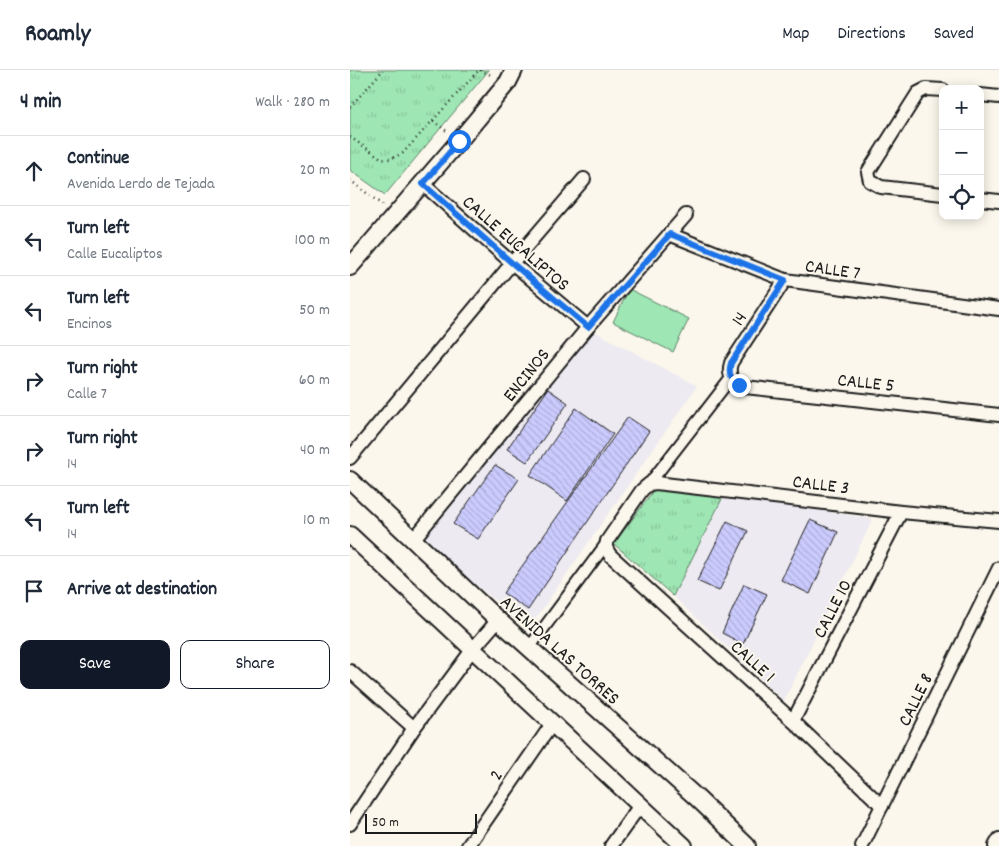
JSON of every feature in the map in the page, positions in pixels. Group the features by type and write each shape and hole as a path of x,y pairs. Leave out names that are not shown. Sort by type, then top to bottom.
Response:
{"street":[{"path":"350,267 423,184 511,76 529,70"},
{"path":"939,90 926,89 918,93 868,172 870,182 881,186 939,193"},
{"path":"984,95 999,97"},
{"path":"350,458 584,179"},
{"name":"CALLE EUCALIPTOS","path":"423,184 588,327"},
{"path":"984,199 999,201"},
{"name":"ENCINOS","path":"413,540 588,327 686,214"},
{"name":"CALLE 7","path":"670,234 785,280 999,310"},
{"name":"14","path":"732,378 729,369 731,363 785,280"},
{"path":"529,648 646,487 732,378"},
{"name":"CALLE 5","path":"732,378 739,385 745,387 999,415"},
{"name":"AVENIDA LAS TORRES","path":"350,480 498,620 697,798 747,846"},
{"name":"CALLE 3","path":"646,487 656,482 902,512 999,521"},
{"name":"CALLE 10","path":"793,721 902,512"},
{"path":"350,536 641,804 684,846"},
{"name":"CALLE 1","path":"607,543 610,555 793,721 882,806"},
{"name":"CALLE 8","path":"862,846 999,568"},
{"path":"350,824 354,807 472,650 498,620"},
{"path":"350,671 414,728"},
{"name":"2","path":"468,846 552,724"},
{"path":"611,846 641,804"},
{"path":"995,846 999,839"}],"path":[{"path":"350,107 383,70"},
{"path":"350,137 381,158 390,159 403,153 479,70"},
{"path":"350,180 395,216"}],"shaded area":[{"path":"592,330 697,386 529,628 460,572 423,537"},
{"path":"724,495 873,519 784,701 673,596"}],"green space":[{"path":"350,70 489,70 385,195 350,170"},
{"path":"629,289 689,319 673,352 613,322"},
{"path":"656,487 724,495 673,596 614,544"}],"building":[{"path":"548,389 568,403 527,462 507,449"},
{"path":"576,408 613,434 567,501 530,475"},
{"path":"628,417 649,431 528,610 503,593"},
{"path":"495,465 519,479 478,539 453,524"},
{"path":"810,520 838,532 810,594 781,580"},
{"path":"727,521 748,531 719,591 697,581"},
{"path":"744,584 767,594 743,644 722,633"}],"route":[{"path":"459,141 423,184 588,327 670,234 785,280 731,363 730,374 739,385"}]}
